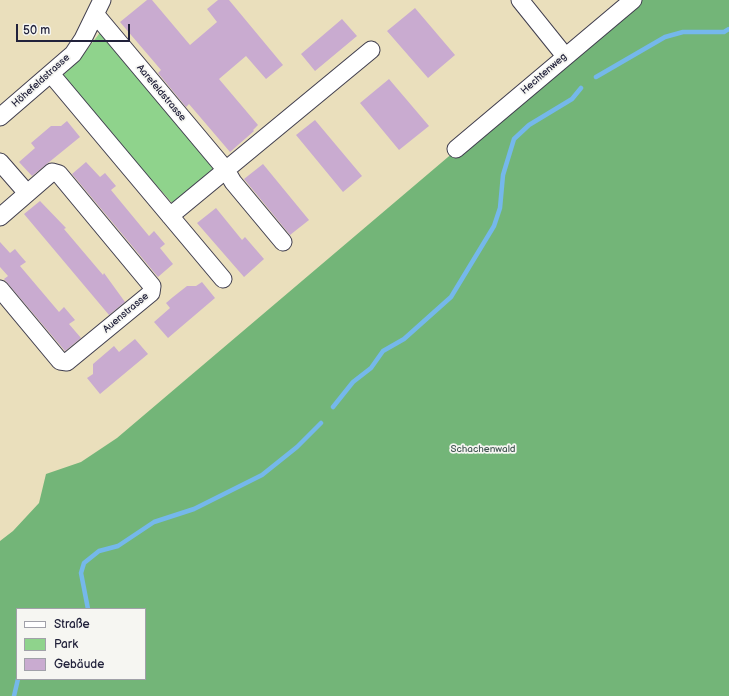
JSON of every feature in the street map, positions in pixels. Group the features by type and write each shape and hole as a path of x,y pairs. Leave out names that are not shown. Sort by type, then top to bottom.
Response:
{"street":[{"path":"520,0 565,56"},
{"name":"Hechtenweg","path":"456,149 633,0"},
{"name":"Höhefeldstrasse","path":"0,117 51,74 72,54 99,8"},
{"name":"Aarefeldstrasse","path":"99,8 226,170 233,182 283,242"},
{"path":"170,216 371,50"},
{"path":"51,74 223,279"},
{"path":"0,162 27,193"},
{"name":"Auenstrasse","path":"0,216 52,172 59,174 152,286 150,293 67,362 60,361 0,289"}],"green space":[{"name":"Schachenwald","path":"633,0 729,0 729,696 0,696 0,541 13,531 39,503 46,474 81,462 117,438"},
{"path":"102,30 218,170 174,205 60,78 79,60"}],"building":[{"path":"147,0 152,0 190,45 217,22 207,9 218,0 229,0 283,65 266,79 246,56 219,79 258,125 253,130 254,131 230,152 189,104 186,107 158,73 161,70 120,22"},
{"path":"415,8 455,55 428,78 387,31"},
{"path":"342,19 357,36 315,71 301,54"},
{"path":"389,79 429,126 399,150 360,103"},
{"path":"315,120 362,176 343,192 296,135"},
{"path":"67,121 80,137 32,176 19,162 35,148 31,143 51,126 61,126"},
{"path":"86,162 100,177 105,173 116,186 111,190 149,236 154,231 165,244 160,248 173,264 158,277 72,174"},
{"path":"263,164 309,220 290,235 244,179"},
{"path":"40,201 66,228 64,229 103,275 104,273 125,302 109,315 24,214"},
{"path":"216,208 242,240 245,237 264,259 244,277 197,223"},
{"path":"0,242 10,253 15,249 26,262 20,266 59,312 64,307 75,320 69,324 81,338 65,351 4,279 8,276 0,267"},
{"path":"202,282 215,298 168,338 154,322 170,308 166,303 173,297 187,286 196,286"},
{"path":"135,339 148,354 100,394 87,378 93,374 93,364 114,346 119,352"}],"waterway":[{"path":"596,77 665,37 683,32 724,32 729,29"},
{"path":"333,407 353,382 371,368 383,351 404,339 451,297 494,226 500,208 503,175 514,139 529,125 572,99 581,88"},
{"path":"88,608 81,573 84,563 99,551 118,546 154,522 194,509 262,475 297,447 321,423"},
{"path":"14,696 18,680"}]}
